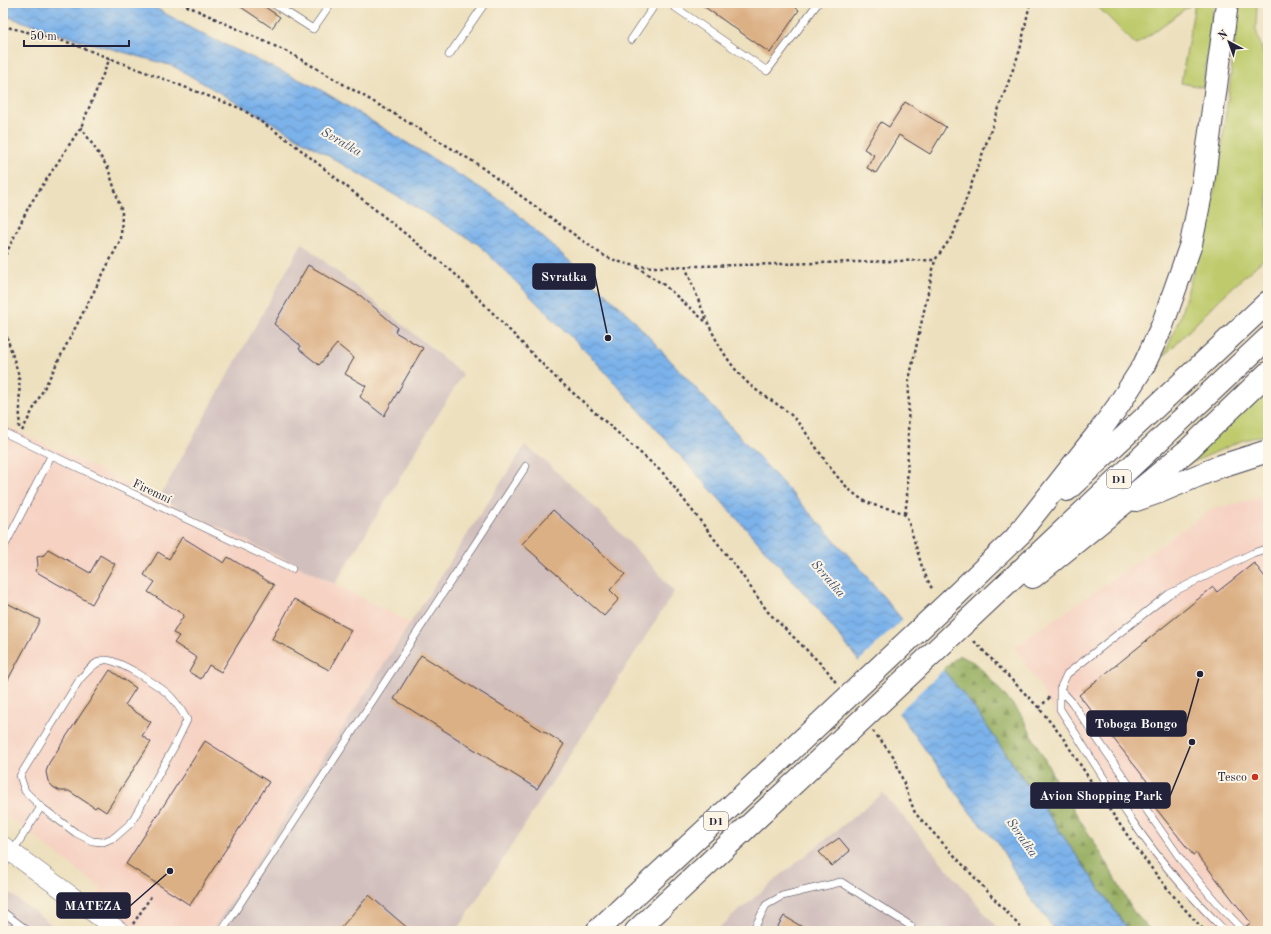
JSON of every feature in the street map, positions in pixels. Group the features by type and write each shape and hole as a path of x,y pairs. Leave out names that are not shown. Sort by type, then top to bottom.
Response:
{"highway":[{"path":"1013,541 1118,406 1144,365 1162,326 1191,244 1203,184 1227,3"},
{"name":"D1","path":"597,931 787,754 943,594 1013,541 1268,302"},
{"name":"D1","path":"636,931 1268,338"},
{"path":"969,619 1033,577 1123,504 1190,448 1268,373"},
{"path":"1123,504 1160,492 1221,466 1268,451"}],"street":[{"path":"6,855 125,929"}],"lane":[{"path":"272,3 313,29 331,3"},
{"path":"448,55 485,3"},
{"path":"631,40 656,3"},
{"path":"669,3 767,71 818,3"},
{"name":"Firemní","path":"3,432 292,569"},
{"path":"3,549 51,456"},
{"path":"222,931 526,466"},
{"path":"1224,931 1180,884 1123,807 1060,709 1060,689 1067,674 1170,594 1253,553 1268,548"},
{"path":"105,660 121,663 167,693 187,720 174,747 131,823 115,837 103,842 92,841 76,832 41,807 25,791 20,776 80,679 92,666 105,660"},
{"path":"1060,689 1071,701 1182,861 1215,901 1244,931"},
{"path":"6,855 41,807"},
{"path":"753,931 766,905 782,896 841,882 911,926"},
{"path":"3,912 28,931"}],"path":[{"path":"181,3 265,40 304,60 474,162 601,254 636,267 664,285 707,322"},
{"path":"943,594 923,570 910,523 905,514 907,499 909,380 935,260 953,235 1020,50 1030,3"},
{"path":"3,26 67,42 242,109 291,142 453,272 554,376 663,474 737,568 768,612 826,669 839,686"},
{"path":"3,260 30,206 81,127 110,58"},
{"path":"18,439 121,239 122,212 108,168 81,127"},
{"path":"636,267 935,260"},
{"path":"685,266 707,322 721,350 742,378 794,418 835,474 851,491 870,504 905,514"},
{"path":"3,333 6,334 19,376 20,410 18,439"},
{"path":"974,641 1051,722 1132,844 1169,891 1205,931"},
{"path":"871,728 894,757 915,813 1024,931"},
{"path":"125,929 152,895"}],"shaded area":[{"path":"302,243 463,374 335,584 159,498"},
{"path":"3,424 335,584 410,623 212,931 135,931 96,901 102,889 3,813"},
{"path":"525,445 545,461 592,504 656,570 674,592 457,931 212,931"},
{"path":"1268,496 1268,931 1218,931 1170,879 1147,849 1046,699 1041,687 1014,647 1212,509"},
{"path":"883,793 1000,931 715,931 775,880"},
{"path":"3,887 20,901 60,931 3,931"}],"green space":[{"path":"1094,3 1193,3 1136,45"},
{"path":"1195,3 1214,3 1203,87 1181,83"},
{"path":"1239,3 1257,3 1256,30 1268,65 1268,255 1222,297 1164,356 1180,317 1199,252 1217,180"},
{"path":"1268,384 1268,434 1241,441 1175,470"},
{"path":"959,655 977,664 1020,713 1057,783 1102,855 1133,911 1151,931 1129,931 972,705 943,670"}],"water":[{"path":"3,3 147,3 196,31 321,90 505,203 628,314 859,567 972,705 1129,931 1056,931 1028,895 998,843 972,815 902,717 820,611 596,362 478,244 173,66 62,35 3,15"}],"pier":[{"path":"904,618 945,668 897,714 858,662"}],"building":[{"path":"235,3 259,3 280,17 272,28"},
{"path":"699,3 789,3 799,10 770,53"},
{"path":"905,102 946,127 930,154 899,135 876,173 867,168 874,155 864,149 881,122 889,127"},
{"path":"308,265 361,296 397,327 395,332 423,348 384,416 360,397 366,386 345,374 354,358 337,344 319,365 299,349 301,346 274,324"},
{"path":"553,510 625,574 610,590 619,599 604,616 522,544"},
{"path":"182,537 224,563 228,557 274,585 221,672 209,665 201,679 189,672 197,658 174,643 179,636 173,633 184,615 148,592 155,582 144,575 158,552 169,559"},
{"path":"48,549 90,573 100,555 115,564 92,604 35,571 38,565 37,557 44,555"},
{"path":"1254,563 1268,581 1268,931 1249,931 1246,926 1251,923 1196,853 1193,855 1146,796 1154,790 1079,695 1213,587 1217,592"},
{"path":"294,599 351,630 329,670 272,639"},
{"path":"3,601 40,620 3,689"},
{"path":"421,655 564,744 537,789 394,699"},
{"path":"110,670 136,688 125,705 151,722 142,736 151,742 106,812 97,806 95,808 69,791 60,791 53,787 48,781 46,772 49,763"},
{"path":"205,741 269,782 190,905 126,864"},
{"path":"839,838 850,851 832,866 819,852"},
{"path":"369,895 411,931 338,931"},
{"path":"784,916 809,931 775,931"}],"place":[{"name":"Svratka","path":"608,338"},
{"name":"Toboga Bongo","path":"1200,674"},
{"name":"Avion Shopping Park","path":"1192,742"},
{"name":"Tesco","path":"1255,777"},
{"name":"MATEZA","path":"170,871"}]}
